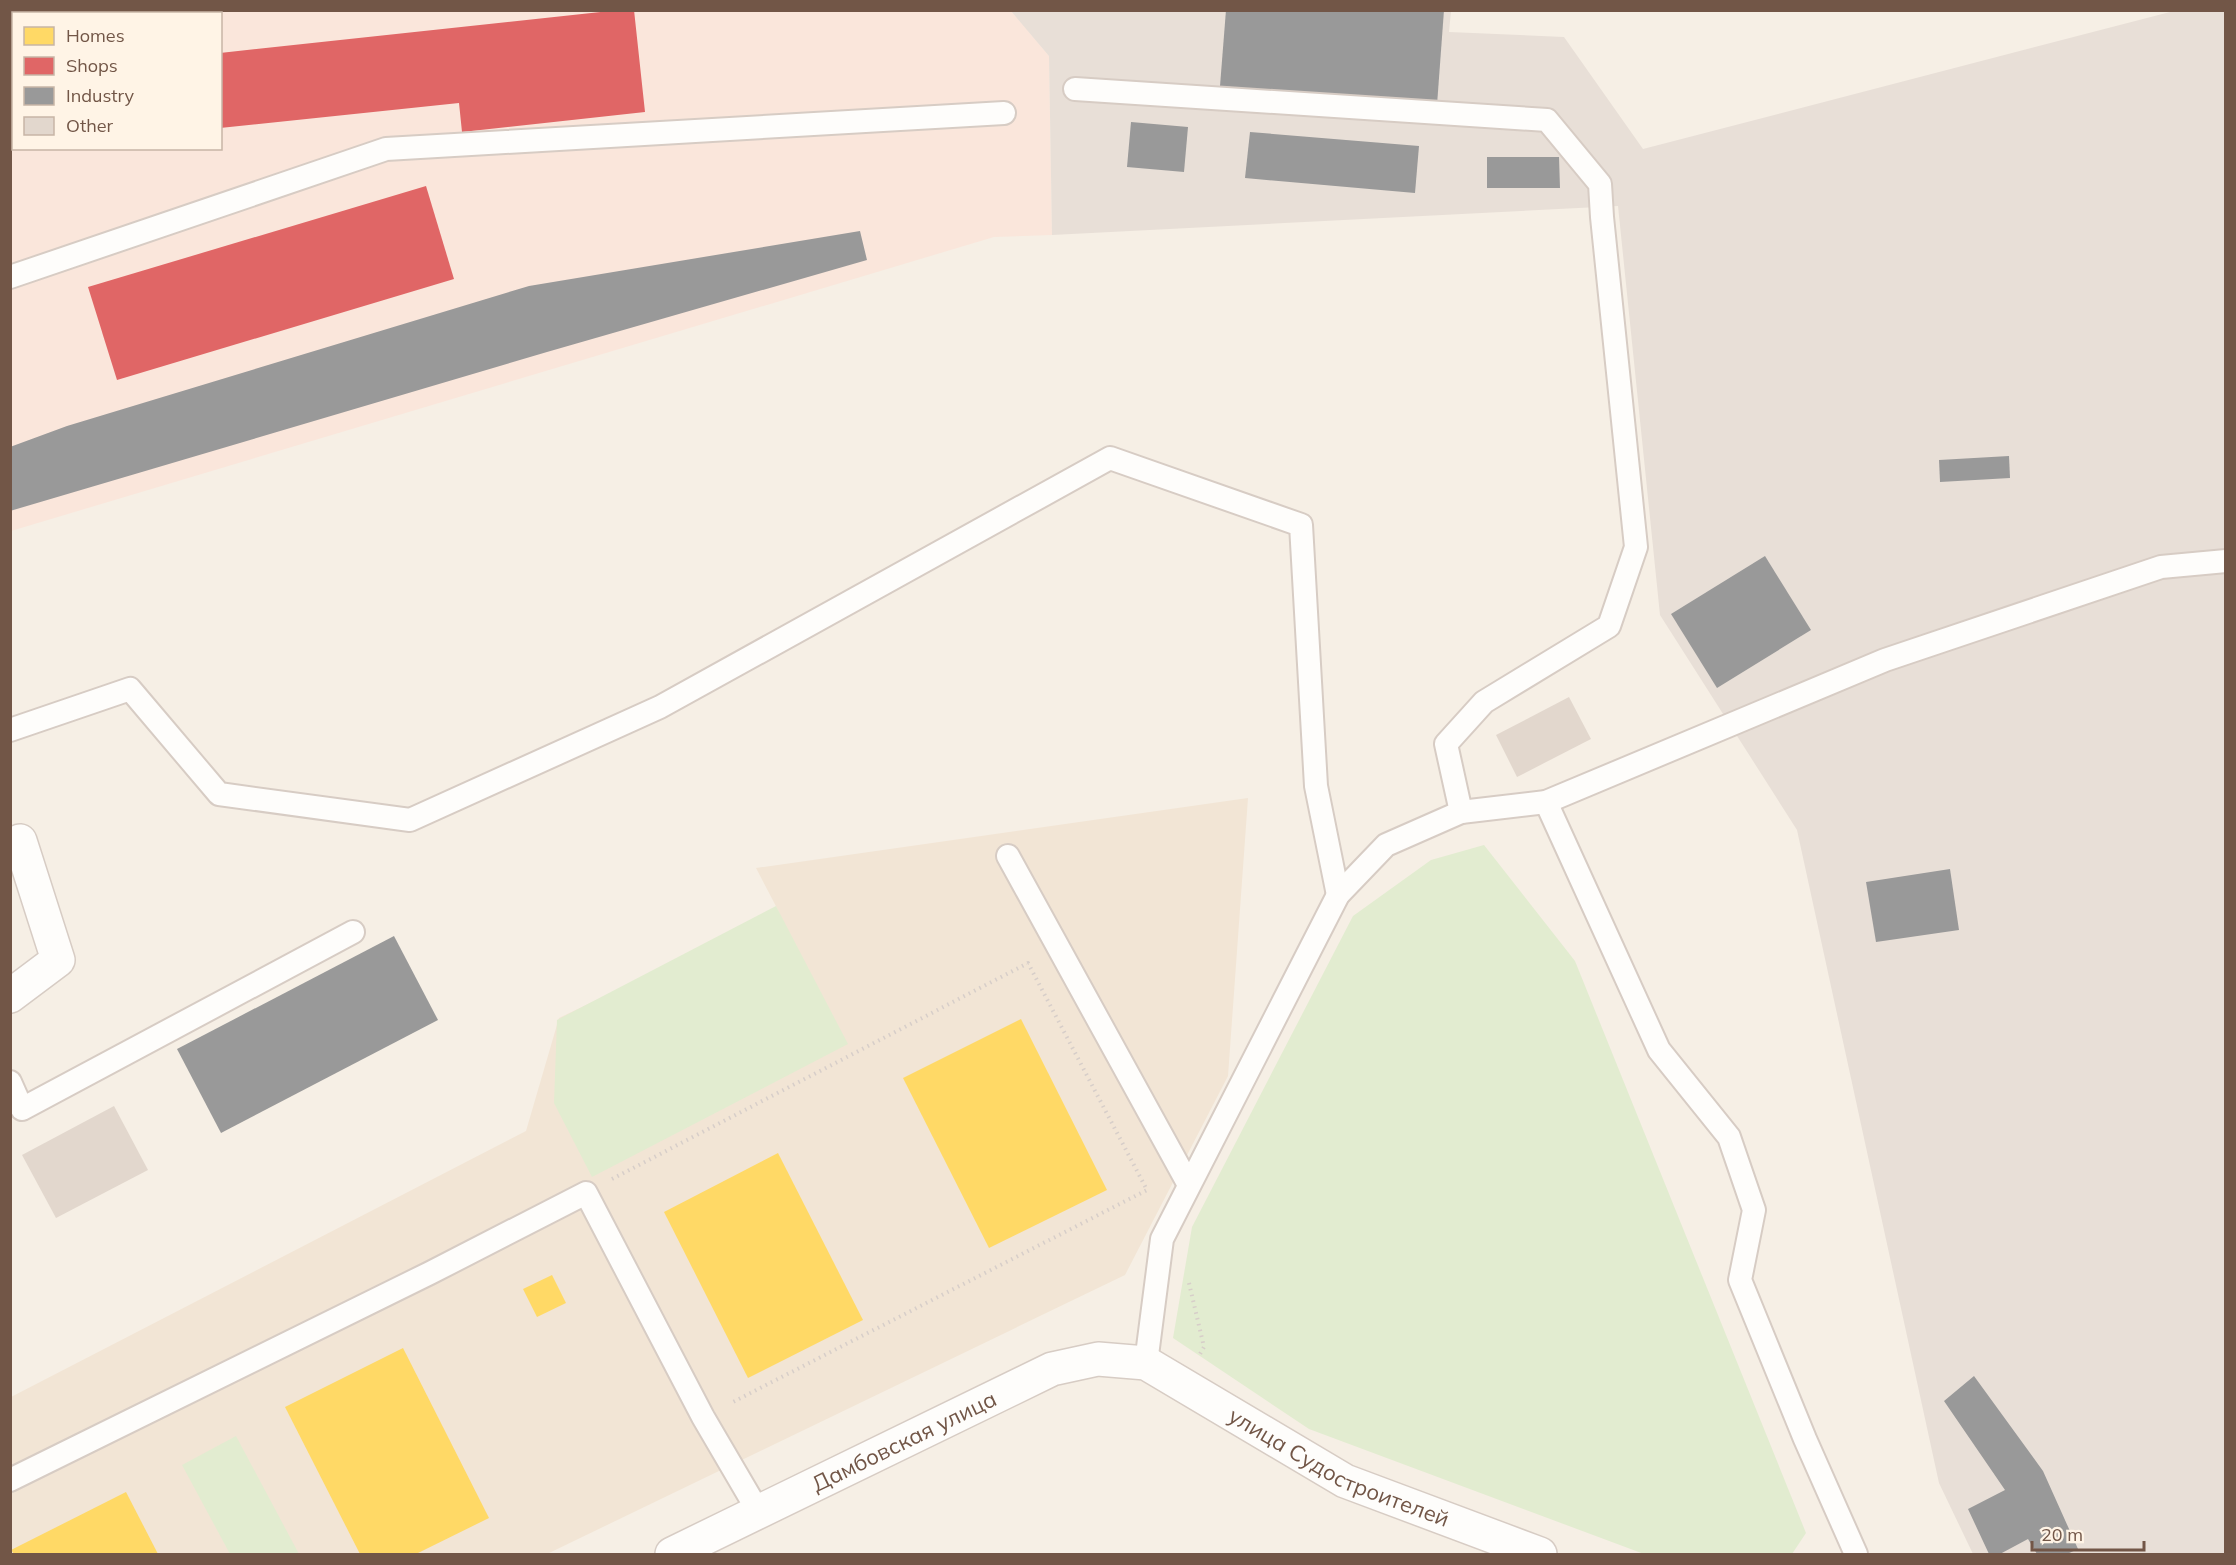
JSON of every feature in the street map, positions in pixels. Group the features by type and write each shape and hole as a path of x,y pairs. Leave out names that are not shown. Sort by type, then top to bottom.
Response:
{"street":[{"path":"10,996 58,960 21,841"},
{"name":"Дамбовская улица","path":"672,1554 1052,1369 1098,1359 1146,1363"},
{"name":"улица Судостроителей","path":"1146,1363 1345,1481 1540,1554"}],"lane":[{"path":"1075,89 1547,120 1600,184 1636,547 1609,627 1484,702 1446,744 1461,812"},
{"path":"10,277 386,149 1004,113"},
{"path":"10,730 130,689 219,794 410,820 660,707 1110,458 1301,525 1316,786 1338,895"},
{"path":"1146,1363 1162,1239 1338,895 1386,845 1461,812 1546,802 1885,660 2161,567 2226,561"},
{"path":"1546,802 1659,1050 1730,1137 1754,1210 1740,1280 1805,1439 1856,1554"},
{"path":"1008,856 1189,1185"},
{"path":"10,1082 16,1113 353,932"},
{"path":"10,1480 430,1273 586,1192 703,1417 758,1511"}],"path":[{"path":"586,1192 1028,963 1147,1190 703,1417"}],"shaded area":[{"path":"1011,10 1049,56 1052,235 994,237 11,531 11,11"},
{"path":"1011,11 1451,11 1449,32 1564,37 1643,149 2170,12 2225,11 2225,1554 1973,1554 1939,1483 1797,830 1660,615 1618,206 1052,235 1049,56"},
{"path":"1248,798 1228,1076 1125,1275 547,1554 11,1554 11,1397 526,1131 559,1018 779,912 756,868"}],"green space":[{"path":"1484,845 1575,961 1806,1533 1792,1554 1644,1554 1309,1429 1173,1338 1192,1227 1353,916 1431,860"},
{"path":"776,906 848,1044 592,1177 554,1103 557,1020"},
{"path":"236,1436 299,1554 230,1554 182,1465"}],"building: Homes":[{"path":"1021,1019 1107,1190 989,1248 903,1078"},
{"path":"778,1153 863,1320 748,1378 664,1212"},
{"path":"552,1275 566,1303 537,1317 523,1289"},
{"path":"403,1348 489,1518 416,1554 360,1554 285,1407"},
{"path":"126,1492 158,1554 14,1554 11,1550"}],"building: Shops":[{"path":"634,10 645,112 462,132 459,103 222,128 222,53"},
{"path":"10,75 12,75 12,150 10,150"},
{"path":"426,186 454,279 117,380 88,287"}],"building: Industry":[{"path":"1226,10 1444,10 1437,105 1220,86"},
{"path":"1131,122 1188,127 1184,172 1127,167"},
{"path":"1250,132 1419,146 1415,193 1245,178"},
{"path":"1487,157 1559,157 1560,188 1487,188"},
{"path":"860,231 867,260 10,511 10,447 67,426 529,286"},
{"path":"2009,456 2010,478 1940,482 1939,460"},
{"path":"1765,556 1811,630 1717,688 1671,614"},
{"path":"1950,869 1959,930 1876,942 1866,882"},
{"path":"394,936 438,1020 221,1133 177,1049"},
{"path":"1974,1376 2043,1471 2078,1549 2067,1554 2037,1554 2028,1539 2000,1554 1989,1554 1968,1509 2005,1490 1944,1401"}],"building: Other":[{"path":"1569,697 1591,739 1517,777 1496,735"},
{"path":"114,1106 148,1170 56,1218 22,1155"}]}
